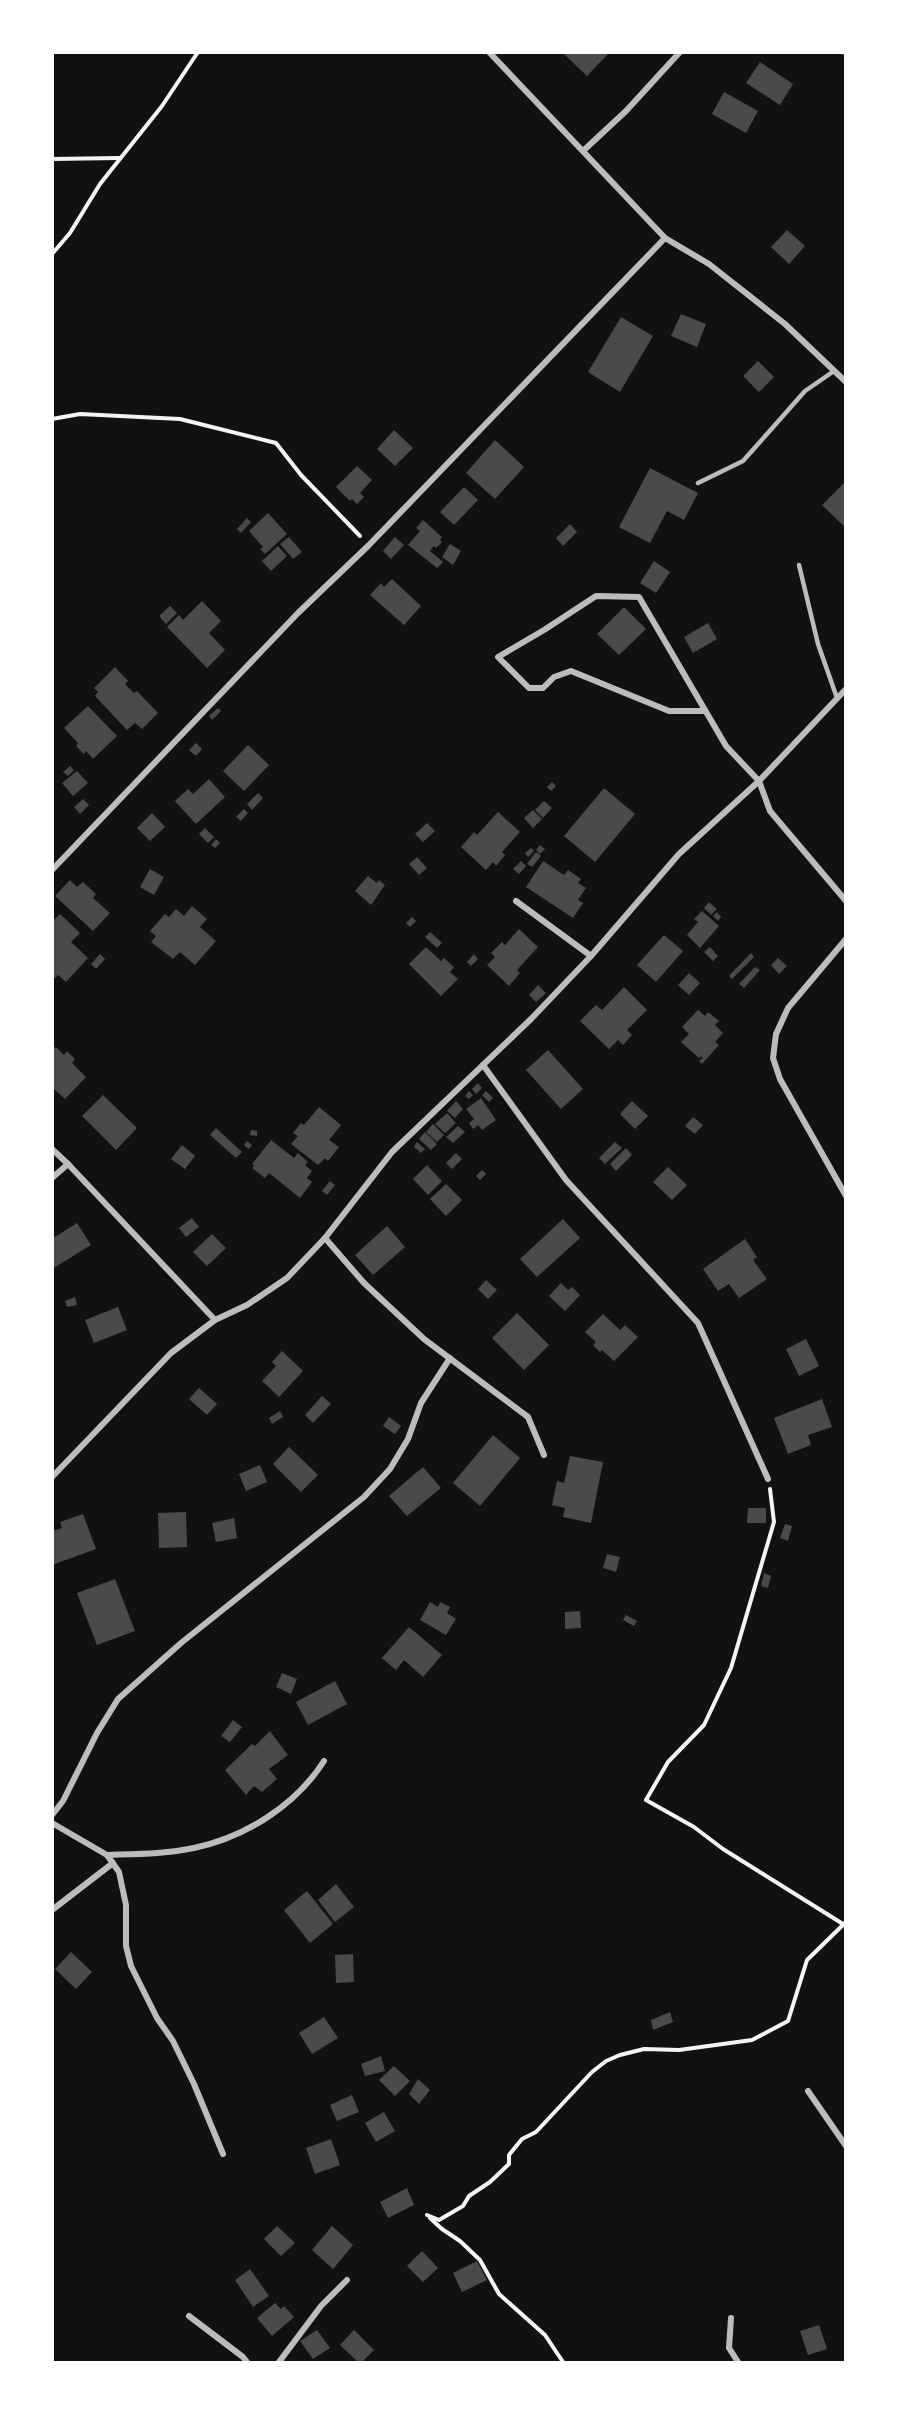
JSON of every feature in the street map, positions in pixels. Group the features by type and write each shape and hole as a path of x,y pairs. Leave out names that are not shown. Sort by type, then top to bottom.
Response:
{"street":[{"path":"489,52 665,238 710,264 785,324 846,382"},
{"path":"583,151 626,111 680,52"},
{"path":"52,870 298,613 369,545 665,238"},
{"path":"705,711 669,711 571,671 554,677 543,688 529,688 498,657 596,597 639,597 726,746 759,781 770,811 846,901"},
{"path":"52,1477 157,1367 195,1333 215,1320 247,1305 287,1278 325,1238 392,1152 531,1020 591,956 679,855 759,781 846,689"},
{"path":"516,901 591,956"},
{"path":"846,939 788,1008 776,1034 773,1058 780,1079 846,1196"},
{"path":"483,1065 566,1180 698,1323 768,1479"},
{"path":"52,1149 215,1320"},
{"path":"52,1178 68,1164"},
{"path":"325,1238 364,1283 424,1339 528,1417 544,1455"},
{"path":"52,1815 63,1801 97,1733 118,1699 182,1643 364,1497 396,1459 408,1438 421,1403 450,1358"},
{"path":"107,1855 159,1853 194,1848 231,1836 260,1822 297,1795 324,1761"},
{"path":"52,1823 107,1855 119,1872 126,1905 126,1946 131,1966 157,2018 173,2041 194,2084 223,2154"},
{"path":"52,1910 113,1863"},
{"path":"808,2091 846,2146"},
{"path":"279,2362 321,2306 347,2280"},
{"path":"189,2316 247,2362"},
{"path":"731,2318 729,2348 738,2362"}],"lane":[{"path":"698,483 742,461 805,392 834,370"},
{"path":"799,566 818,644 837,698"}],"path":[{"path":"52,254 70,232 100,184 162,106 198,52"},
{"path":"52,159 120,158"},
{"path":"52,419 80,414 180,419 276,443 301,475 369,545"},
{"path":"563,2362 545,2335 499,2294 480,2260 427,2215 439,2220 463,2206 469,2196 490,2182 509,2164 509,2155 522,2139 537,2132 592,2072 606,2061 644,2049 679,2049 752,2040 788,2021 807,1960 844,1923 723,1850 694,1827 646,1800 668,1762 704,1725 731,1668 774,1522 768,1479"}],"building":[{"path":"562,52 610,52 587,76"},
{"path":"760,62 793,84 780,105 746,83"},
{"path":"724,92 758,111 746,133 712,114"},
{"path":"787,230 805,246 789,264 771,247"},
{"path":"681,314 706,324 697,347 671,336"},
{"path":"621,317 653,336 620,392 588,372"},
{"path":"758,361 774,377 759,392 743,376"},
{"path":"394,430 413,448 395,466 377,449"},
{"path":"495,440 524,467 495,499 466,473"},
{"path":"357,466 372,480 360,493 364,497 357,504 352,499 350,501 336,487"},
{"path":"650,468 698,493 684,520 667,511 650,543 619,527"},
{"path":"846,481 846,528 822,505"},
{"path":"464,487 478,500 454,525 440,512"},
{"path":"268,513 287,534 265,554 260,549 263,547 249,531"},
{"path":"247,518 251,522 241,533 237,529"},
{"path":"423,520 442,537 440,540 442,542 430,551 443,562 437,568 408,545 420,531 416,528"},
{"path":"570,524 577,532 563,546 556,538"},
{"path":"289,537 302,552 293,559 280,544"},
{"path":"395,537 404,545 391,559 383,551"},
{"path":"450,544 461,551 453,565 442,557"},
{"path":"278,546 287,556 271,571 262,561"},
{"path":"654,561 670,572 656,593 640,583"},
{"path":"392,579 421,606 404,625 370,595 381,583 384,587"},
{"path":"202,601 221,621 209,633 225,650 207,668 167,627 179,615 183,620"},
{"path":"170,606 177,613 166,624 159,616"},
{"path":"624,607 646,629 619,655 597,634"},
{"path":"708,623 717,639 693,653 684,637"},
{"path":"115,667 128,681 125,684 134,693 137,691 158,713 142,729 135,723 127,730 95,696 98,692 94,688"},
{"path":"88,706 117,736 93,759 86,751 84,754 76,746 78,743 64,728"},
{"path":"218,708 221,711 212,720 209,716"},
{"path":"196,743 202,749 196,756 189,750"},
{"path":"248,745 269,765 244,791 223,771"},
{"path":"70,766 74,770 68,776 63,772"},
{"path":"77,771 88,783 73,796 62,783"},
{"path":"209,779 225,797 196,824 175,801 188,789 193,794"},
{"path":"552,782 556,786 551,791 547,787"},
{"path":"604,788 635,814 595,862 564,836"},
{"path":"258,793 263,798 252,810 247,804"},
{"path":"83,799 89,805 80,814 74,807"},
{"path":"544,801 552,808 543,818 535,810"},
{"path":"244,809 248,813 241,821 236,817"},
{"path":"533,810 542,819 533,828 524,818"},
{"path":"498,812 520,832 502,852 505,855 496,866 493,862 486,870 461,847 474,832 477,835"},
{"path":"152,813 165,827 150,841 137,828"},
{"path":"427,823 435,831 423,842 415,834"},
{"path":"205,828 214,837 208,843 199,834"},
{"path":"216,839 220,843 215,848 211,845"},
{"path":"540,845 545,849 540,854 536,850"},
{"path":"531,848 534,851 528,857 525,853"},
{"path":"536,852 541,856 532,867 527,864"},
{"path":"417,857 427,868 419,875 409,864"},
{"path":"521,861 526,866 519,874 513,869"},
{"path":"543,861 564,875 568,870 581,879 578,883 586,888 578,900 583,903 573,918 526,887"},
{"path":"150,869 164,877 154,895 140,887"},
{"path":"368,876 377,883 379,880 385,885 371,905 355,891"},
{"path":"70,880 77,887 83,882 96,894 93,898 110,913 93,931 55,896"},
{"path":"709,902 717,909 711,915 704,908"},
{"path":"192,906 207,919 200,927 216,941 195,965 180,952 173,959 151,942 156,936 150,931 165,914 169,917 176,909 184,916"},
{"path":"702,911 719,926 700,948 687,935 698,922 694,919"},
{"path":"717,912 721,917 718,921 713,916"},
{"path":"60,914 80,933 71,942 88,958 66,982 58,975 55,978 52,976 52,922"},
{"path":"412,917 416,921 410,927 406,923"},
{"path":"519,929 538,947 517,970 520,973 509,986 487,965 495,957 491,953 502,942 505,945"},
{"path":"430,932 442,943 437,948 425,937"},
{"path":"664,935 683,951 656,982 637,965"},
{"path":"426,947 441,961 444,958 454,967 450,972 458,979 441,996 409,964"},
{"path":"710,947 718,956 713,961 704,952"},
{"path":"751,953 754,957 732,979 729,976"},
{"path":"100,954 105,959 96,969 91,964"},
{"path":"474,954 478,959 471,966 467,962"},
{"path":"778,958 787,966 779,974 771,965"},
{"path":"755,967 760,970 744,988 739,984"},
{"path":"689,973 700,983 689,995 678,985"},
{"path":"538,985 546,993 536,1002 529,995"},
{"path":"624,987 647,1010 627,1030 632,1035 623,1045 618,1040 609,1049 580,1021 596,1005 602,1010"},
{"path":"698,1010 705,1016 708,1012 719,1021 715,1025 723,1033 715,1042 719,1045 702,1064 699,1061 703,1058 701,1056 699,1058 681,1042 689,1034 682,1027"},
{"path":"56,1047 64,1055 67,1051 75,1059 72,1063 86,1077 65,1099 52,1087 52,1050"},
{"path":"548,1050 583,1089 561,1109 526,1070"},
{"path":"478,1083 482,1088 476,1094 472,1089"},
{"path":"469,1091 473,1095 469,1099 465,1096"},
{"path":"486,1091 493,1098 489,1102 482,1095"},
{"path":"103,1095 137,1128 116,1150 82,1116"},
{"path":"481,1098 496,1120 482,1130 478,1125 473,1129 469,1123 474,1119 466,1109"},
{"path":"456,1101 463,1109 455,1118 447,1111"},
{"path":"632,1101 648,1116 635,1129 620,1114"},
{"path":"319,1107 341,1125 329,1140 339,1147 328,1161 325,1158 318,1165 291,1144 298,1136 293,1133 301,1123 304,1125"},
{"path":"447,1113 456,1123 445,1133 435,1124"},
{"path":"693,1117 703,1125 695,1134 685,1126"},
{"path":"433,1124 444,1135 437,1142 426,1132"},
{"path":"458,1126 465,1132 453,1143 446,1137"},
{"path":"216,1128 242,1152 236,1158 210,1135"},
{"path":"251,1130 257,1131 257,1136 250,1135"},
{"path":"425,1132 437,1144 431,1150 419,1139"},
{"path":"271,1140 294,1158 298,1153 308,1162 305,1165 312,1171 307,1178 312,1182 300,1198 269,1173 265,1178 252,1168 254,1166 252,1164"},
{"path":"247,1141 252,1145 249,1149 244,1145"},
{"path":"417,1142 425,1149 421,1153 414,1147"},
{"path":"615,1142 622,1148 605,1164 599,1158"},
{"path":"182,1145 195,1156 185,1169 171,1159"},
{"path":"626,1148 632,1155 616,1171 610,1164"},
{"path":"456,1153 462,1159 452,1169 446,1163"},
{"path":"427,1165 442,1181 428,1195 413,1179"},
{"path":"668,1167 687,1185 672,1200 653,1182"},
{"path":"482,1170 486,1174 480,1180 476,1176"},
{"path":"330,1181 335,1185 327,1195 322,1191"},
{"path":"446,1184 462,1200 446,1216 430,1199"},
{"path":"192,1218 199,1227 186,1237 179,1228"},
{"path":"563,1219 580,1238 537,1277 520,1259"},
{"path":"77,1223 91,1245 52,1269 52,1233 55,1237"},
{"path":"387,1226 405,1247 373,1275 355,1255"},
{"path":"212,1234 226,1248 207,1266 193,1252"},
{"path":"745,1239 757,1257 753,1260 767,1279 739,1298 729,1284 718,1291 703,1269"},
{"path":"486,1280 497,1290 488,1299 478,1289"},
{"path":"561,1283 568,1290 572,1287 580,1295 565,1311 549,1296"},
{"path":"75,1297 77,1305 67,1307 65,1301"},
{"path":"118,1307 127,1330 94,1343 85,1320"},
{"path":"517,1313 549,1345 524,1370 492,1338"},
{"path":"603,1314 620,1330 625,1325 638,1337 614,1361 593,1345 596,1342 585,1332"},
{"path":"806,1339 819,1366 799,1376 786,1349"},
{"path":"282,1351 303,1371 279,1397 262,1381 276,1366 272,1362"},
{"path":"199,1388 217,1404 207,1415 189,1399"},
{"path":"322,1396 331,1404 313,1423 305,1415"},
{"path":"822,1399 832,1427 808,1435 811,1445 788,1454 774,1418"},
{"path":"280,1411 283,1417 272,1424 269,1418"},
{"path":"389,1417 401,1426 395,1434 383,1426"},
{"path":"493,1435 520,1458 480,1506 453,1483"},
{"path":"289,1447 318,1475 301,1492 273,1464"},
{"path":"570,1456 603,1462 591,1523 563,1517 565,1508 552,1505 557,1481 564,1483"},
{"path":"260,1465 267,1482 246,1491 239,1474"},
{"path":"423,1467 441,1488 407,1516 389,1496"},
{"path":"748,1508 766,1508 766,1523 747,1523"},
{"path":"186,1512 187,1547 159,1548 158,1513"},
{"path":"83,1514 96,1549 52,1565 52,1531 62,1528 60,1522"},
{"path":"234,1518 237,1538 216,1542 212,1523"},
{"path":"785,1524 792,1526 788,1541 780,1538"},
{"path":"607,1554 620,1557 616,1572 603,1568"},
{"path":"764,1573 771,1576 768,1588 761,1586"},
{"path":"115,1579 135,1631 97,1645 77,1593"},
{"path":"430,1602 438,1607 440,1602 450,1607 447,1613 456,1619 446,1635 420,1620"},
{"path":"580,1611 581,1628 565,1629 565,1612"},
{"path":"626,1615 637,1621 634,1626 623,1620"},
{"path":"409,1627 442,1655 423,1677 404,1660 396,1670 382,1658"},
{"path":"282,1673 297,1679 291,1694 276,1687"},
{"path":"335,1681 347,1704 308,1725 296,1702"},
{"path":"233,1720 242,1727 230,1742 221,1736"},
{"path":"270,1731 288,1755 269,1769 277,1779 262,1792 254,1786 246,1795 225,1770 252,1744 255,1746"},
{"path":"336,1884 354,1907 335,1922 318,1900"},
{"path":"307,1891 333,1924 310,1943 284,1910"},
{"path":"71,1952 92,1972 76,1989 55,1969"},
{"path":"353,1954 354,1982 336,1983 335,1955"},
{"path":"670,2012 673,2022 653,2030 651,2020"},
{"path":"324,2017 338,2038 312,2054 299,2033"},
{"path":"381,2056 385,2071 365,2076 361,2064"},
{"path":"394,2066 410,2081 395,2096 379,2080"},
{"path":"418,2079 430,2090 419,2104 409,2094"},
{"path":"352,2095 359,2112 337,2121 330,2105"},
{"path":"384,2112 395,2131 376,2142 365,2123"},
{"path":"331,2139 340,2165 315,2174 306,2148"},
{"path":"407,2188 414,2205 388,2218 380,2202"},
{"path":"277,2226 295,2243 281,2256 264,2239"},
{"path":"332,2226 353,2245 333,2269 312,2250"},
{"path":"422,2251 438,2268 423,2282 407,2266"},
{"path":"477,2261 487,2280 462,2292 453,2273"},
{"path":"250,2269 269,2296 253,2307 235,2280"},
{"path":"275,2303 281,2309 284,2306 294,2317 272,2336 257,2318"},
{"path":"819,2325 827,2349 808,2355 800,2331"},
{"path":"317,2330 330,2348 313,2359 300,2341"},
{"path":"354,2330 374,2350 362,2362 358,2362 340,2345"}]}
